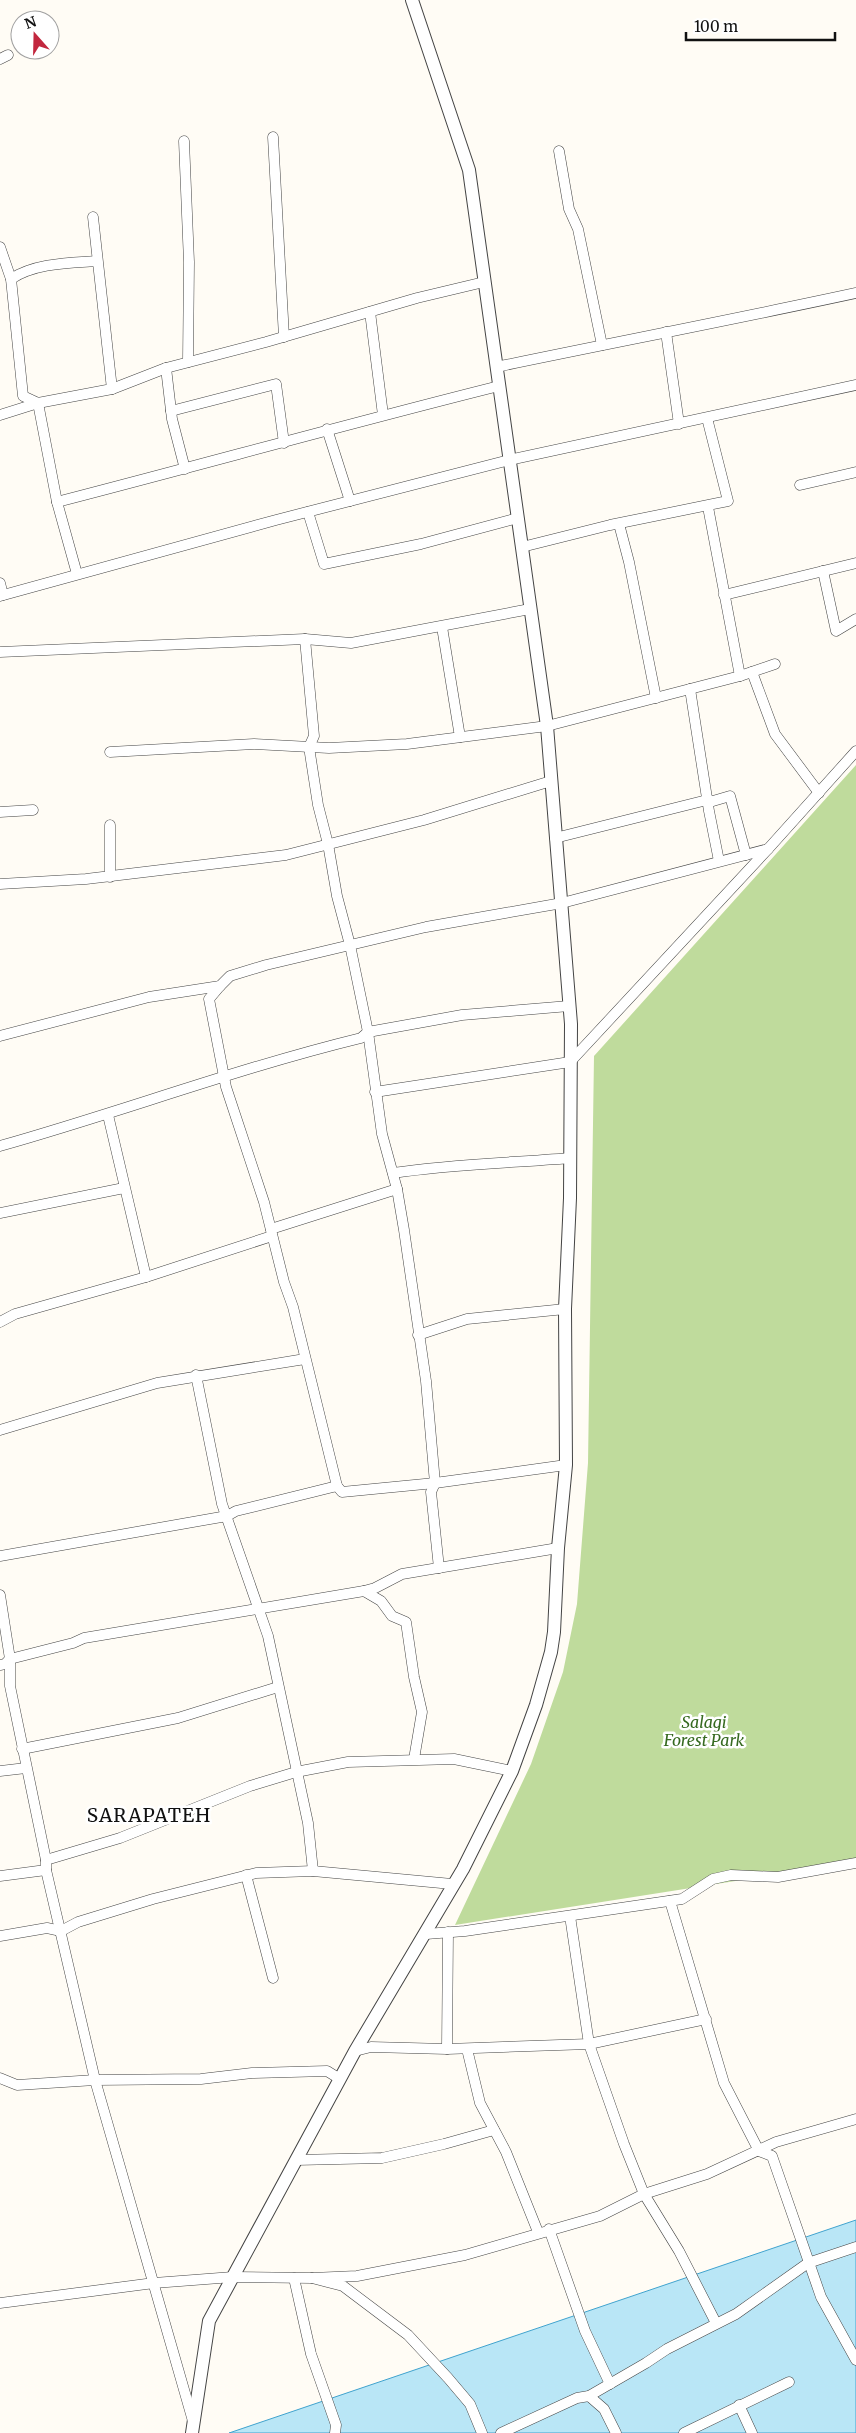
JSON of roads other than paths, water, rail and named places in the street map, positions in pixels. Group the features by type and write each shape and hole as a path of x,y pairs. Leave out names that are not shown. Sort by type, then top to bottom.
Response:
{"street":[{"path":"193,2429 209,2321 355,2051 426,1934 452,1884 463,1869 512,1771 536,1705 551,1652 566,1465 565,1309 569,1245 570,1006 562,903 547,726 468,170 412,0"},
{"path":"273,137 284,337"},
{"path":"184,141 189,262 188,362"},
{"path":"559,151 569,209 578,228 602,345"},
{"path":"94,217 97,261 112,389"},
{"path":"0,246 3,263 11,279 23,396 38,403"},
{"path":"11,279 21,272 56,264 97,261"},
{"path":"0,414 38,403 112,389 166,368 484,282"},
{"path":"496,367 666,332 736,320 856,293"},
{"path":"370,312 383,415"},
{"path":"666,332 679,424"},
{"path":"166,368 172,410 185,469"},
{"path":"172,410 276,384 284,443"},
{"path":"0,583 2,595 509,460 856,385"},
{"path":"57,502 284,443 327,429 499,386"},
{"path":"38,403 57,502 77,574"},
{"path":"522,547 728,501 707,418"},
{"path":"327,429 350,501"},
{"path":"800,485 856,472"},
{"path":"708,507 740,676"},
{"path":"308,512 324,564 420,544 518,518"},
{"path":"620,524 656,698"},
{"path":"724,594 856,564"},
{"path":"823,571 836,631 856,619"},
{"path":"0,652 305,639 351,644 530,609"},
{"path":"442,627 460,737"},
{"path":"305,639 314,736 309,747 318,805 368,1032 375,1092 382,1134 397,1189 426,1381 435,1483 432,1492 439,1568"},
{"path":"110,752 228,745 329,748 407,744 547,726 740,676 775,664"},
{"path":"752,672 775,734 818,793"},
{"path":"690,689 707,800 719,861"},
{"path":"375,1092 570,1062 768,849 856,751"},
{"path":"0,884 110,877 286,855 424,820 551,781"},
{"path":"555,838 730,796 746,855"},
{"path":"0,812 32,810"},
{"path":"110,826 110,877"},
{"path":"566,1465 435,1483 342,1492 337,1486 272,1232 246,1145 231,1104 209,999 230,976 266,965 426,927 562,903 768,849"},
{"path":"0,1036 149,997 220,986"},
{"path":"0,1146 108,1115 225,1075 360,1038 368,1032 462,1015 570,1006"},
{"path":"108,1115 146,1277"},
{"path":"393,1173 429,1167 456,1168 570,1158"},
{"path":"0,1213 124,1188"},
{"path":"0,1322 15,1314 146,1277 397,1189"},
{"path":"418,1335 468,1319 565,1309"},
{"path":"0,1430 108,1396 157,1383 305,1358"},
{"path":"196,1375 222,1504 268,1636 308,1823 313,1871"},
{"path":"0,1556 227,1516 236,1511 337,1486"},
{"path":"0,1666 10,1659 73,1643 84,1638 364,1591 375,1588 402,1574 558,1548"},
{"path":"364,1591 381,1601 392,1616 406,1622 414,1677 422,1712 414,1759"},
{"path":"0,1602 10,1659 10,1686 22,1749 46,1865 95,2080 154,2283 193,2429"},
{"path":"22,1749 178,1718 278,1687"},
{"path":"0,1876 46,1865 120,1838 250,1786 296,1772 348,1762 414,1759 454,1760 512,1771"},
{"path":"0,1772 26,1768"},
{"path":"426,1934 570,1916 682,1899 713,1879 731,1875 778,1876 856,1863"},
{"path":"0,1936 47,1928 61,1931 78,1922 153,1899 246,1875 296,1870 452,1884"},
{"path":"246,1875 273,1978"},
{"path":"670,1901 724,2084 760,2151 772,2156 820,2297 856,2360"},
{"path":"570,1916 589,2044 644,2194 679,2251 716,2323"},
{"path":"447,2049 448,1932"},
{"path":"355,2051 371,2047 467,2049 589,2044 706,2019"},
{"path":"467,2049 480,2103 506,2152 538,2232"},
{"path":"0,2078 18,2084 95,2080 201,2079 252,2073 326,2071 340,2079"},
{"path":"0,2303 154,2283 233,2277 312,2278 357,2276 403,2269 465,2255 538,2232 600,2216 644,2194 707,2174 776,2142 856,2119"},
{"path":"296,2160 382,2158 494,2130"},
{"path":"549,2229 585,2331 610,2384"},
{"path":"501,2433 577,2398 589,2396 667,2348 736,2314 808,2263 856,2247"},
{"path":"294,2278 311,2354 336,2425 336,2433"},
{"path":"312,2278 343,2286 408,2335 470,2404 482,2433"},
{"path":"684,2433 789,2382"},
{"path":"589,2396 604,2409 616,2433"},
{"path":"739,2405 752,2433"}],"water":[{"path":"856,2220 856,2433 229,2433"}],"district":[{"name":"SARAPATEH","path":"149,1815"}],"park label":[{"name":"Salagi Forest Park","path":"704,1731"}]}
